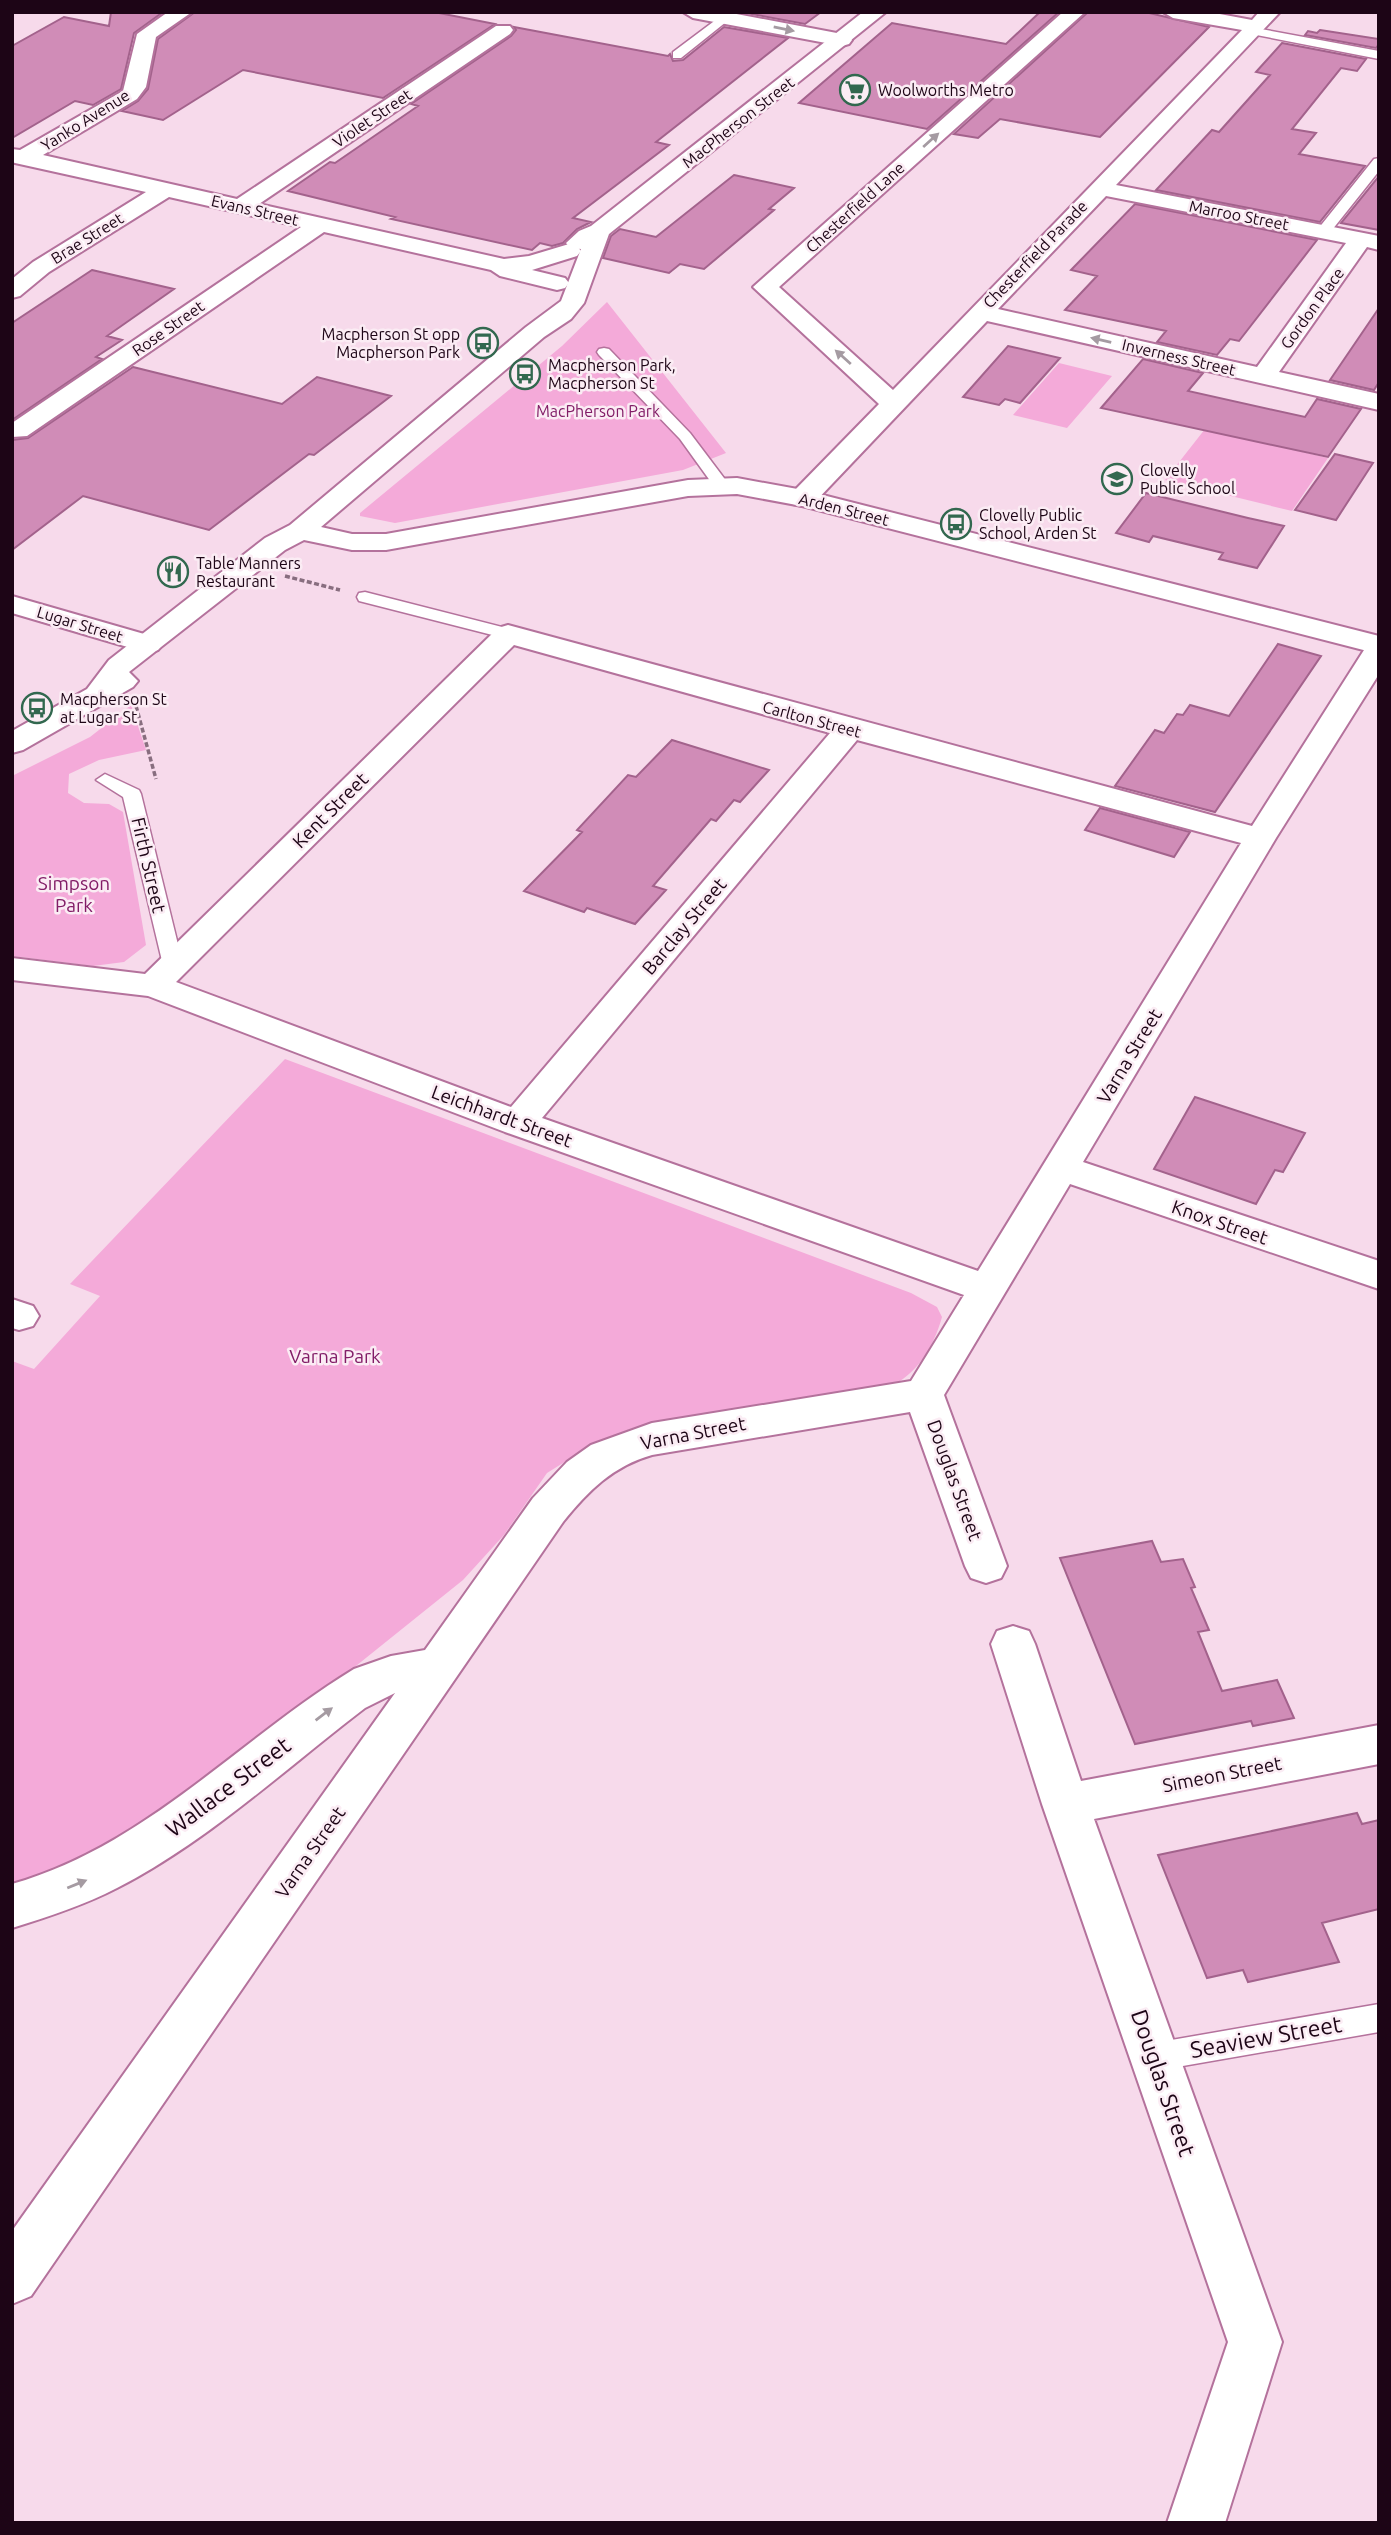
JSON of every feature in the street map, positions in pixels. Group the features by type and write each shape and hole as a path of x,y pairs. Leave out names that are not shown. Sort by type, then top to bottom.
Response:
{"street":[{"name":"Yanko Avenue","path":"18,156 130,95 136,87 147,34 182,12"},
{"path":"693,12 730,15 842,40"},
{"name":"MacPherson Street","path":"569,251 587,236 599,231 876,12"},
{"name":"Chesterfield Lane","path":"893,403 765,287 1075,12"},
{"path":"1173,12 1258,23"},
{"name":"Chesterfield Parade","path":"803,498 1258,23"},
{"name":"Violet Street","path":"240,207 503,30"},
{"name":"Evans Street","path":"18,156 499,265 532,263 569,251"},
{"name":"Marroo Street","path":"1099,188 1370,241"},
{"name":"Brae Street","path":"12,291 41,267 165,190"},
{"name":"Rose Street","path":"18,432 319,225"},
{"path":"99,693 119,666 275,544 300,531 535,332 562,314 572,303 582,282 599,231"},
{"name":"Gordon Place","path":"1263,376 1370,241"},
{"path":"535,332 547,312 569,251"},
{"name":"Evans Street","path":"499,265 508,271 557,283 582,282"},
{"name":"Inverness Street","path":"980,312 1379,402"},
{"name":"Arden Street","path":"300,531 352,542 386,542 617,500 722,486 766,490 1379,647"},
{"path":"12,744 139,673 291,550 300,531"},
{"name":"Lugar Street","path":"12,604 148,644"},
{"name":"Carlton Street","path":"508,634 850,729 1260,838"},
{"name":"Kent Street","path":"163,976 508,634"},
{"name":"Varna Street","path":"12,2277 548,1510 580,1472 596,1460 633,1444 675,1434 924,1394 1260,838 1379,647"},
{"name":"Barclay Street","path":"518,1123 850,729"},
{"name":"Leichhardt Street","path":"12,969 163,976 518,1123 987,1290"},
{"name":"Knox Street","path":"1062,1168 1379,1275"},
{"name":"Douglas Street","path":"924,1394 986,1566"},
{"name":"Douglas Street","path":"1013,1644 1065,1804 1255,2342 1196,2523"},
{"name":"Wallace Street","path":"12,1906 79,1884 127,1861 370,1682 440,1666"},
{"name":"Simeon Street","path":"1065,1804 1379,1744"}],"lane":[{"path":"677,55 730,15"},
{"path":"1258,23 1379,55"},
{"path":"1323,232 1379,162"},
{"path":"604,352 685,436 722,486"},
{"name":"Carlton Street","path":"365,597 508,634"},
{"name":"Firth Street","path":"105,780 132,794 163,976"},
{"name":"Seaview Street","path":"1154,2057 1379,2018"}],"path":[{"path":"282,575 365,597"}],"green space":[{"name":"MacPherson Park","path":"607,302 726,453 683,470 395,523 360,516 360,513 562,346"},
{"path":"1059,363 1112,376 1067,428 1013,415"},
{"path":"1205,429 1328,458 1292,511 1165,480"},
{"name":"Simpson Park","path":"131,705 146,750 99,760 69,774 68,793 84,803 109,804 123,812 146,945 124,962 93,966 12,956 12,776 90,737"},
{"name":"Varna Park","path":"285,1059 911,1293 937,1307 942,1317 939,1328 916,1367 889,1387 633,1428 595,1443 547,1473 504,1535 463,1580 336,1682 123,1840 56,1873 12,1884 12,1361 34,1369 100,1296 70,1284"}],"building":[{"path":"111,12 163,12 134,33 121,89 93,105 75,101 12,138 12,46 64,17 109,26"},
{"path":"195,12 434,12 495,24 383,98 243,70 163,120 122,111 138,101 148,89 158,39"},
{"path":"741,12 821,12 805,24"},
{"path":"1040,12 1059,12 927,129 799,103 892,23 1006,44"},
{"path":"1088,12 1145,12 1209,27 1100,137 1000,119 978,138 954,134"},
{"path":"514,27 668,56 670,54 673,61 683,60 724,27 788,38 656,142 669,145 573,218 591,222 577,229 563,243 552,246 540,243 532,250 391,219 395,217 288,191 330,162 335,163 418,106 411,104 511,36 516,30"},
{"path":"1320,30 1379,39 1379,44 1376,48 1305,35 1308,31 1317,33"},
{"path":"1282,43 1366,59 1357,71 1341,68 1292,129 1316,133 1299,154 1365,166 1320,222 1156,190 1212,130 1219,132 1270,75 1256,72"},
{"path":"734,175 794,188 769,209 774,210 704,269 680,264 669,273 603,258 611,236 620,229 656,237"},
{"path":"1379,176 1379,230 1341,223"},
{"path":"1135,204 1317,240 1239,341 1230,339 1217,355 1157,342 1166,331 1065,310 1097,276 1071,270"},
{"path":"92,270 174,289 107,336 122,340 96,357 102,359 12,420 12,323"},
{"path":"1379,308 1379,382 1374,390 1330,380"},
{"path":"1008,346 1060,358 1020,403 1005,399 999,405 963,397"},
{"path":"1143,359 1203,373 1188,391 1305,417 1317,399 1361,409 1328,457 1101,408"},
{"path":"133,367 282,404 317,377 391,396 209,530 83,496 12,550 12,440 28,438"},
{"path":"1335,454 1373,463 1336,520 1295,510"},
{"path":"1146,493 1284,526 1257,568 1219,559 1223,553 1153,536 1149,542 1116,533"},
{"path":"1278,644 1321,656 1215,812 1115,786 1155,730 1164,733 1177,714 1183,715 1190,705 1229,716"},
{"path":"672,740 769,770 740,802 734,800 716,821 711,819 653,886 666,890 635,924 587,908 584,912 524,891 582,832 577,830 628,775 636,777"},
{"path":"1100,808 1190,832 1174,857 1085,830"},
{"path":"1195,1097 1305,1133 1283,1172 1275,1170 1256,1204 1154,1169"},
{"path":"1152,1541 1161,1562 1183,1559 1195,1587 1191,1588 1209,1630 1198,1632 1222,1691 1277,1680 1294,1718 1253,1726 1251,1721 1135,1744 1060,1558"},
{"path":"1357,1813 1362,1824 1379,1820 1379,1909 1322,1923 1339,1962 1248,1982 1243,1970 1207,1978 1158,1855"}],"place":[{"name":"Woolworths Metro","path":"855,90"},
{"name":"Macpherson St opp Macpherson Park","path":"483,343"},
{"name":"Macpherson Park, Macpherson St","path":"525,374"},
{"name":"Clovelly Public School","path":"1117,479"},
{"name":"Clovelly Public School, Arden St","path":"956,524"},
{"name":"Table Manners Restaurant","path":"173,572"},
{"name":"Macpherson St at Lugar St","path":"37,708"}]}
